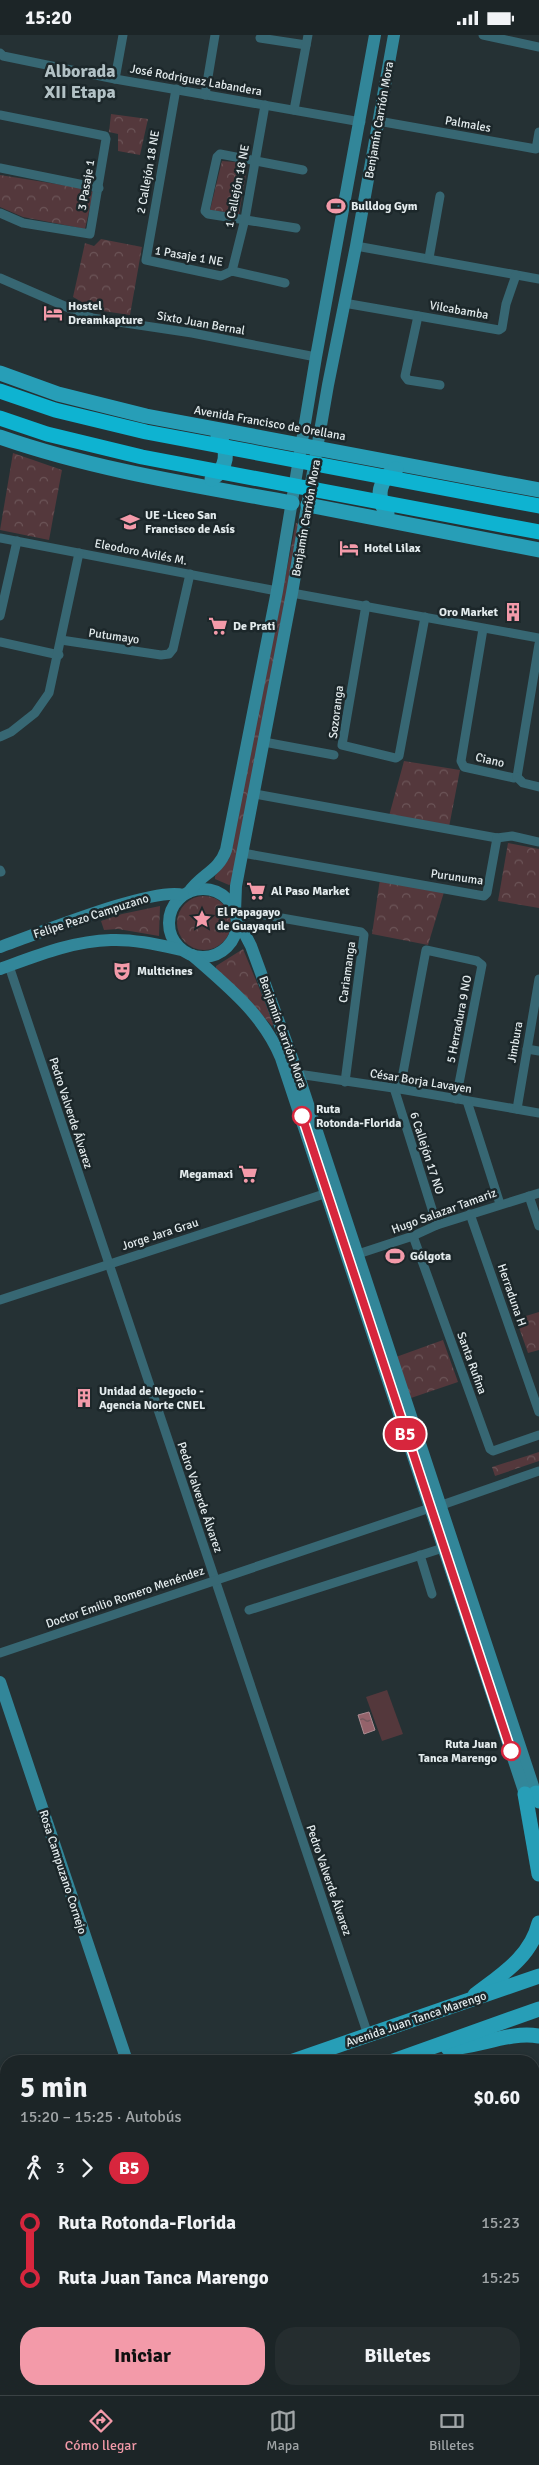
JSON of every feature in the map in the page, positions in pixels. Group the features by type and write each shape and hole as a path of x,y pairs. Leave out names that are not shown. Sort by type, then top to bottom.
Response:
{"highway":[{"path":"0,391 55,410 146,432 539,506"},
{"path":"0,418 47,434 142,457 539,532"}],"main road":[{"name":"Benjamín Carrión Mora","path":"186,894 197,882 217,867 226,850 277,591 324,312 376,35"},
{"name":"Benjamín Carrión Mora","path":"394,35 356,246 333,359 255,795 236,886 236,916 251,947 298,1074 358,1254 434,1507 443,1548 535,1798"},
{"path":"335,254 342,263 335,298 344,303"},
{"path":"324,312 334,314 338,319 330,356 333,359"},
{"name":"Avenida Francisco de Orellana","path":"0,373 68,397 146,416 539,490"},
{"path":"197,485 217,475 225,461 225,449 221,440 203,426"},
{"path":"0,437 88,463 292,503"},
{"path":"399,523 382,507 380,498 381,485 390,473 412,465"},
{"path":"308,505 539,550"},
{"path":"207,889 216,892 231,903 236,916 234,936 224,949 214,955 203,957 187,953 175,943 169,923 173,907 186,894 207,889"},
{"name":"Felipe Pezo Campuzano","path":"0,947 136,900 169,893 186,894"},
{"name":"Felipe Pezo Campuzano","path":"5,967 63,947 112,939 138,941 187,953"},
{"name":"Benjamín Carrión Mora","path":"187,953 246,1004 276,1045 535,1798 539,1836"},
{"name":"Rosa Campuzano Cornejo","path":"0,1682 125,2055"},
{"path":"535,1798 539,1874"},
{"path":"462,2005 509,1969 528,1950 539,1923"},
{"name":"Avenida Juan Tanca Marengo","path":"310,2055 462,2005 539,1976"},
{"path":"411,2055 539,2009"},
{"path":"432,2048 462,2047 524,2035 539,2036"}],"street":[{"path":"115,79 123,35"},
{"path":"205,95 215,35"},
{"path":"294,110 308,35"},
{"path":"484,35 539,47"},
{"path":"260,38 306,45"},
{"name":"José Rodriguez Labandera","path":"1,56 115,79 361,121"},
{"name":"2 Callejón 18 NE","path":"146,260 176,89"},
{"name":"1 Callejón 18 NE","path":"232,271 245,219 265,105"},
{"name":"3 Pasaje 1","path":"0,115 105,136 106,139 90,234 23,223 0,213"},
{"name":"Palmales","path":"378,121 536,149 539,132"},
{"path":"296,228 206,213 216,157 220,154 302,169"},
{"path":"0,169 99,188"},
{"path":"428,258 440,196"},
{"path":"356,246 539,279"},
{"name":"1 Pasaje 1 NE","path":"146,260 221,276 232,271 285,283"},
{"name":"Vilcabamba","path":"344,303 500,330 506,304 516,275"},
{"name":"Sixto Juan Bernal","path":"0,278 92,318 192,333 316,357"},
{"path":"418,315 405,376 408,380 440,385"},
{"name":"Eleodoro Avilés M.","path":"0,538 277,591"},
{"path":"0,616 17,541"},
{"path":"0,737 11,732 35,713 49,693 79,553"},
{"name":"Putumayo","path":"61,640 162,655 169,654 173,649 190,574"},
{"path":"292,593 539,638"},
{"name":"Sozoranga","path":"366,605 342,745 396,759 399,756 425,617"},
{"name":"Ciano","path":"483,629 461,761 464,767 514,778 517,777 539,645"},
{"path":"0,642 58,655"},
{"path":"264,742 334,755"},
{"path":"517,777 524,783 539,787"},
{"path":"255,795 496,838 512,836 539,842"},
{"name":"Purunuma","path":"243,853 484,896 487,893 496,838"},
{"name":"Cariamanga","path":"236,916 253,913 361,932 364,935 345,1082"},
{"name":"5 Herradura 9 NO","path":"397,1089 426,950 477,961 482,965 456,1099"},
{"name":"Pedro Valverde Álvarez","path":"5,967 108,1263 368,2035"},
{"name":"Jimbura","path":"517,1109 539,979"},
{"path":"527,1049 539,1051"},
{"name":"César Borja Lavayen","path":"298,1074 539,1113"},
{"name":"6 Callejón 17 NO","path":"397,1089 438,1225"},
{"path":"467,1101 500,1204"},
{"name":"Jorge Jara Grau","path":"0,1300 108,1263 328,1193"},
{"name":"Hugo Salazar Tamariz","path":"358,1254 500,1204 539,1193"},
{"path":"529,1196 539,1226"},
{"name":"Herraduna H","path":"470,1215 539,1412"},
{"name":"Santa Rufina","path":"413,1236 490,1449 493,1451 539,1435"},
{"name":"Doctor Emilio Romero Menéndez","path":"0,1653 214,1579 539,1471"},
{"path":"248,1610 443,1548"},
{"path":"420,1555 432,1593"}],"green space":[{"path":"111,114 148,119 140,155 118,151 118,134 109,132"},
{"path":"222,161 248,163 239,214 210,210"},
{"path":"0,175 94,190 85,229 23,217 0,207"},
{"path":"101,239 142,247 130,315 96,310 73,297 85,243 94,246"},
{"path":"13,453 62,470 49,540 0,530"},
{"path":"296,523 300,524 231,884 229,885 215,879 215,876 229,859"},
{"path":"404,761 460,770 449,827 389,816"},
{"path":"508,843 539,849 539,908 498,901"},
{"path":"380,879 444,892 428,945 372,934"},
{"path":"204,896 214,898 223,904 229,913 231,923 229,933 223,942 214,948 204,950 194,948 185,942 179,933 177,923 179,913 185,904 194,898"},
{"path":"160,906 159,936 118,929 104,930 101,921 122,914"},
{"path":"243,949 274,1024 272,1026 245,996 216,969 216,966"},
{"path":"539,1312 539,1350 528,1353 516,1319"},
{"path":"443,1340 458,1382 408,1399 396,1357"},
{"path":"539,1452 539,1461 495,1476 492,1467"},
{"path":"387,1690 403,1734 382,1741 366,1697"}],"water":[{"path":"369,1712 375,1730 364,1734 358,1715"}],"bus line":[{"name":"B5","path":"302,1116 511,1751"}],"place":[{"name":"Bulldog Gym","path":"336,206"},
{"name":"Hostel Dreamkapture","path":"53,313"},
{"name":"UE -Liceo San Francisco de Asís","path":"130,522"},
{"name":"Hotel Lilax","path":"349,548"},
{"name":"Oro Market","path":"513,612"},
{"name":"De Prati","path":"218,626"},
{"name":"Al Paso Market","path":"256,891"},
{"name":"El Papagayo de Guayaquil","path":"202,919"},
{"name":"Multicines","path":"122,971"},
{"name":"Ruta Rotonda-Florida","path":"302,1116"},
{"name":"Megamaxi","path":"248,1174"},
{"name":"Gólgota","path":"395,1256"},
{"name":"Unidad de Negocio - Agencia Norte CNEL","path":"84,1398"},
{"name":"Ruta Juan Tanca Marengo","path":"511,1751"}],"district":[{"name":"Alborada XII Etapa","path":"80,82"}]}
